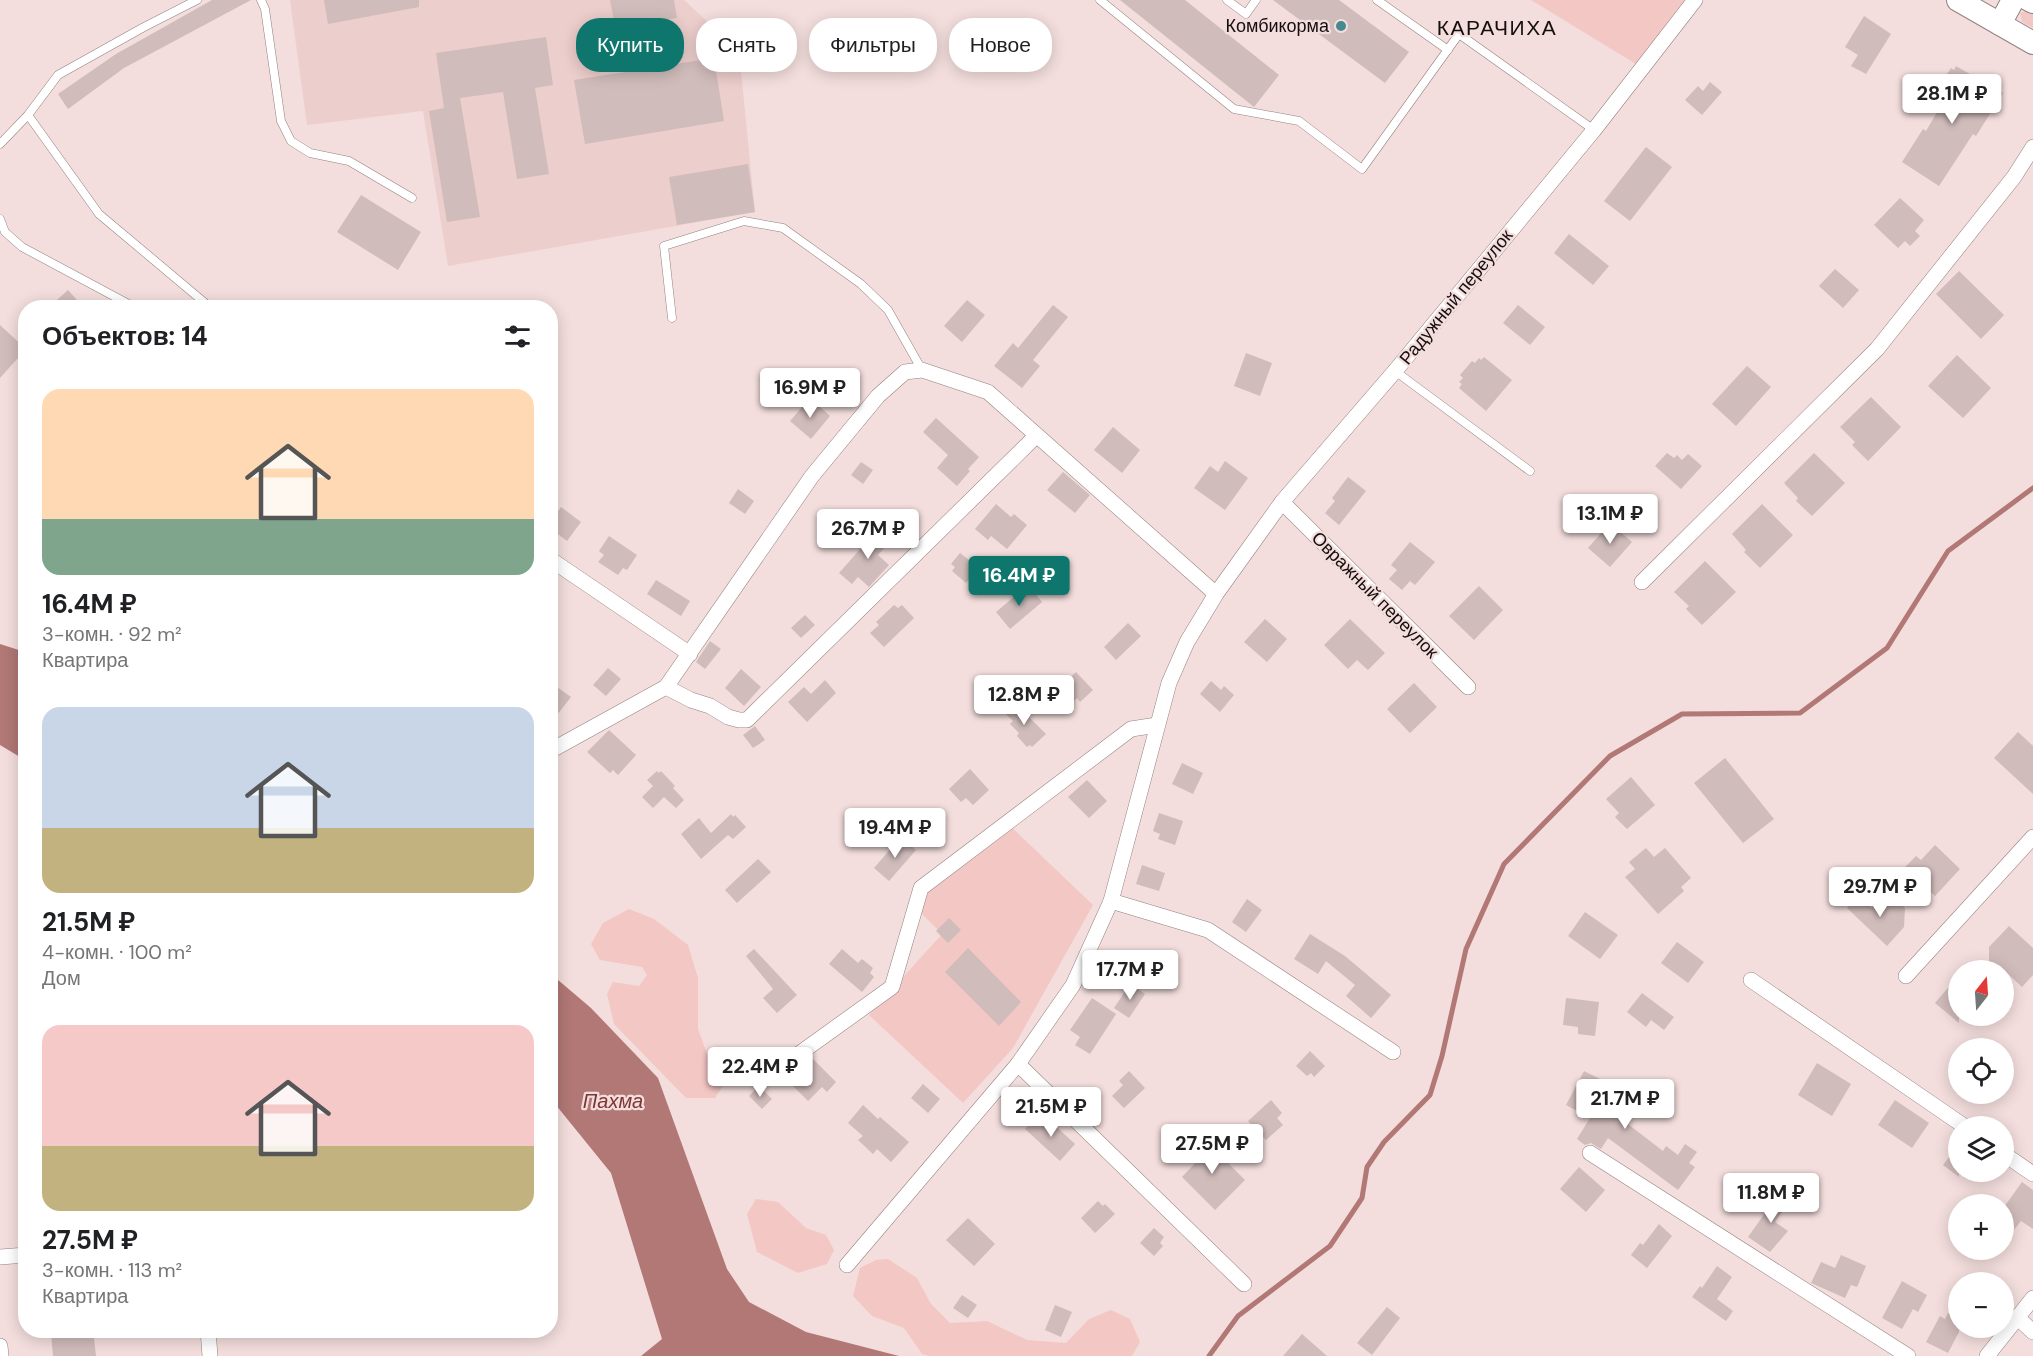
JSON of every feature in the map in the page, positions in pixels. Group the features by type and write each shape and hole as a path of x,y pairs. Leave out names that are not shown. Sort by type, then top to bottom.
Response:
{"main road":[{"path":"1958,0 2033,43"},
{"path":"2000,24 2013,0"}],"street":[{"name":"Радужный переулок","path":"847,1265 1018,1064 1073,985 1111,901 1169,683 1187,642 1216,594 1282,502 1395,371 1593,130 1695,0"},
{"path":"1642,582 1877,349 2014,177 2033,147"},
{"path":"558,747 666,687 812,476 878,396 905,372 922,370 988,392 1216,594"},
{"path":"666,687 691,700 710,706 728,717 747,720 1036,436"},
{"name":"Овражный переулок","path":"1282,502 1468,687"},
{"path":"558,564 690,654"},
{"path":"742,1055 796,1056 892,987 921,888 1131,729 1157,725"},
{"path":"1906,976 2033,837"},
{"path":"1111,901 1208,930 1394,1052"},
{"path":"1751,980 1949,1116"},
{"path":"1018,1064 1244,1284"},
{"path":"1590,1153 1908,1356"},
{"path":"2014,1161 2033,1174"},
{"path":"0,1257 18,1256"},
{"path":"1987,1356 2033,1298"},
{"path":"2017,1317 2033,1332"},
{"path":"209,1338 210,1356"},
{"path":"0,1346 1,1356"}],"lane":[{"path":"0,144 28,115 58,75 197,0"},
{"path":"261,0 265,9 281,121 291,141 310,153 350,161 412,198"},
{"path":"1100,0 1234,110 1299,121 1362,169 1458,34 1593,130"},
{"path":"1227,0 1246,14 1256,0"},
{"path":"1377,0 1448,51"},
{"path":"28,115 99,214 201,300"},
{"path":"0,219 5,232 22,247 121,300"},
{"path":"672,318 664,246 744,221 783,228 861,284 888,310 922,370"},
{"path":"1395,371 1530,471"}],"shaded area":[{"path":"290,0 684,0 703,18 696,18 696,72 741,72 755,212 448,266 423,111 307,125"},
{"path":"1531,0 1687,0 1636,64"},
{"path":"2026,11 2033,14 2033,28 2022,22 2020,13"},
{"path":"1008,824 1093,905 1013,1048 963,1103 869,1015 942,934 920,912 931,879"},
{"path":"629,909 654,919 688,945 698,978 698,1029 712,1067 724,1072 725,1083 715,1098 686,1098 614,1024 607,994 613,982 639,986 647,975 642,967 600,960 591,944 603,923"},
{"path":"756,1199 778,1202 806,1228 826,1235 834,1250 827,1264 798,1273 757,1252 747,1214"},
{"path":"888,1259 917,1278 931,1304 950,1323 987,1321 1027,1340 1066,1343 1089,1319 1111,1310 1130,1319 1140,1342 1132,1356 929,1356 922,1354 904,1328 872,1316 853,1296 860,1268 876,1260"}],"water":[{"path":"0,644 18,650 18,756 0,745"},
{"name":"Пахма","path":"558,980 591,1008 658,1078 727,1269 749,1302 806,1332 899,1356 641,1356 662,1339 611,1173 558,1108"}],"building":[{"path":"212,0 251,0 124,68 68,109 58,94 116,54"},
{"path":"324,0 419,0 419,7 328,24"},
{"path":"610,0 674,0 677,18 613,18"},
{"path":"1120,0 1185,0 1279,75 1254,107"},
{"name":"Комбикорма","path":"1273,0 1339,0 1409,52 1385,83"},
{"path":"1864,16 1891,34 1866,74 1851,66 1858,55 1845,47"},
{"path":"546,37 553,85 535,88 549,174 517,179 503,92 460,98 480,217 447,222 429,111 444,108 436,53"},
{"path":"696,61 696,72 716,72 724,121 585,144 574,80 625,72 684,72 684,63"},
{"path":"1956,66 2003,93 1976,136 1973,134 1939,186 1902,162 1923,129 1926,131 1950,90 1945,86 1947,82 1943,80 1951,68 1954,70"},
{"path":"1710,82 1722,92 1702,115 1685,100 1698,86 1703,91"},
{"path":"1646,147 1672,167 1630,221 1604,201"},
{"path":"748,164 755,212 677,225 669,177"},
{"path":"361,195 421,232 398,270 337,232"},
{"path":"1900,198 1924,220 1915,231 1920,236 1910,246 1905,241 1898,248 1874,225"},
{"path":"1569,234 1609,266 1593,285 1554,253"},
{"path":"1835,269 1859,290 1843,308 1819,286"},
{"path":"1959,271 2004,315 1981,339 1936,294"},
{"path":"68,290 77,300 57,300"},
{"path":"967,300 985,315 962,342 944,326"},
{"path":"1053,305 1068,317 1033,360 1040,366 1022,388 994,366 1013,343 1018,348"},
{"path":"1518,305 1545,327 1530,345 1503,323"},
{"path":"0,325 18,342 18,358 0,378"},
{"path":"1246,353 1272,363 1260,396 1234,386"},
{"path":"1957,355 1991,388 1963,418 1928,386"},
{"path":"1484,357 1512,380 1486,411 1459,388 1462,384 1459,382 1463,378 1460,375 1472,361 1475,363 1479,358 1481,360"},
{"path":"1747,366 1771,387 1736,426 1712,404"},
{"path":"1871,397 1901,427 1868,461 1852,445 1855,442 1840,427"},
{"path":"810,398 830,416 811,439 790,421"},
{"path":"936,418 979,457 957,486 937,468 948,455 923,432"},
{"path":"1113,427 1140,450 1122,473 1094,450"},
{"path":"1667,453 1674,458 1677,455 1682,460 1688,454 1702,466 1681,489 1655,466"},
{"path":"1814,453 1845,483 1812,516 1796,501 1798,498 1784,483"},
{"path":"1225,461 1248,478 1225,510 1194,488 1210,466 1218,472"},
{"path":"861,462 873,470 863,484 851,475"},
{"path":"1063,472 1090,495 1075,513 1047,490"},
{"path":"1348,477 1366,491 1339,525 1325,513 1335,501 1332,498"},
{"path":"738,489 754,501 745,514 729,503"},
{"path":"996,504 1011,517 1014,514 1027,525 1007,549 991,536 988,540 975,529"},
{"path":"1762,504 1793,535 1760,568 1744,552 1746,550 1732,534"},
{"path":"561,507 581,522 567,541 558,534 558,511"},
{"path":"1610,523 1632,542 1610,567 1588,548"},
{"path":"879,528 892,539 878,555 889,565 869,587 858,577 852,584 839,573"},
{"path":"609,536 637,555 627,570 623,568 618,575 598,562 604,555 599,551"},
{"path":"1410,542 1435,562 1415,585 1410,581 1402,590 1389,579 1397,570 1391,565"},
{"path":"960,553 979,568 966,583 952,571 955,567 951,564"},
{"path":"1705,561 1736,592 1702,625 1686,609 1689,606 1674,592"},
{"path":"656,580 690,601 681,616 647,594"},
{"path":"1028,585 1042,602 1010,629 996,612"},
{"path":"1479,586 1503,610 1474,640 1449,616"},
{"path":"894,605 898,608 902,605 914,618 884,647 870,633 879,625 876,622"},
{"path":"805,615 815,625 801,638 791,628"},
{"path":"1265,619 1287,639 1267,662 1244,642"},
{"path":"1350,619 1385,653 1368,670 1357,660 1348,669 1324,645"},
{"path":"1128,623 1141,636 1116,660 1104,647"},
{"path":"710,641 721,649 705,669 696,662"},
{"path":"608,668 621,679 606,696 593,685"},
{"path":"741,669 761,687 744,706 725,688"},
{"path":"1076,672 1093,690 1080,702 1077,698 1073,702 1059,688"},
{"path":"825,680 836,693 807,722 788,702 804,687 811,694"},
{"path":"1211,681 1221,690 1224,686 1234,695 1220,712 1200,694"},
{"path":"1414,683 1437,707 1410,733 1387,709"},
{"path":"558,688 571,697 558,714"},
{"path":"1013,701 1046,734 1032,747 1030,745 1027,747 1017,736 1019,733 1010,724 1013,721 1003,711"},
{"path":"755,726 765,740 753,748 743,735"},
{"path":"609,730 636,755 618,775 613,770 610,773 587,752"},
{"path":"2018,732 2033,746 2033,794 1994,758"},
{"path":"1725,758 1774,819 1743,843 1694,783"},
{"path":"1182,763 1203,773 1193,794 1172,784"},
{"path":"970,769 989,790 973,805 966,798 961,802 949,789"},
{"path":"657,771 659,773 661,771 675,786 673,788 684,800 676,808 664,797 653,808 642,797 653,786 647,780"},
{"path":"1631,777 1655,805 1627,829 1615,817 1619,813 1606,799"},
{"path":"1087,780 1107,801 1089,818 1068,797"},
{"path":"1159,813 1183,821 1175,845 1158,839 1160,834 1153,831"},
{"path":"731,814 733,817 735,815 746,827 733,839 728,835 701,859 681,834 699,818 711,833"},
{"path":"901,837 916,850 889,881 874,868"},
{"path":"1935,845 1960,869 1935,896 1905,867 1916,856 1921,860"},
{"path":"1646,848 1654,857 1665,848 1691,878 1681,887 1684,891 1658,914 1625,877 1635,869 1629,862"},
{"path":"758,859 771,872 737,903 725,890"},
{"path":"1142,865 1165,873 1159,891 1136,884"},
{"path":"1884,895 1895,905 1898,902 1905,908 1904,927 1887,946 1847,908 1858,896 1872,908"},
{"path":"1247,899 1262,910 1246,932 1232,922"},
{"path":"1585,912 1618,935 1600,959 1568,936"},
{"path":"949,918 961,930 948,943 936,931"},
{"path":"2009,926 2033,948 2033,975 2022,987 2014,979 2014,960 1989,960 1989,947"},
{"path":"1310,934 1345,956 1391,995 1371,1018 1346,996 1355,985 1326,961 1318,974 1294,959"},
{"path":"1677,942 1704,962 1688,983 1661,963"},
{"path":"968,948 1021,1002 999,1026 945,972"},
{"path":"754,949 797,995 777,1013 763,998 773,989 746,956"},
{"path":"842,949 858,963 862,959 873,968 870,973 874,977 862,992 829,964"},
{"path":"1130,984 1145,994 1129,1018 1114,1008"},
{"path":"1948,988 1948,1014 1935,1003"},
{"path":"1642,993 1674,1017 1664,1030 1651,1020 1646,1027 1627,1012"},
{"path":"1092,998 1116,1014 1090,1054 1075,1045 1080,1037 1070,1030"},
{"path":"1566,998 1599,1002 1595,1036 1578,1034 1578,1027 1563,1025"},
{"path":"1310,1051 1325,1066 1314,1077 1311,1073 1307,1076 1296,1066"},
{"path":"811,1057 836,1082 827,1092 822,1087 808,1101 788,1081"},
{"path":"1817,1063 1851,1084 1832,1116 1798,1095"},
{"path":"1129,1071 1145,1088 1124,1108 1112,1096 1123,1085 1119,1081"},
{"path":"1584,1071 1610,1084 1609,1086 1632,1101 1620,1118 1663,1151 1666,1146 1678,1155 1685,1144 1697,1152 1689,1163 1695,1167 1678,1190 1608,1138 1601,1149 1591,1143 1585,1145 1577,1139 1590,1118 1566,1105"},
{"path":"923,1084 940,1099 928,1113 911,1098"},
{"path":"759,1086 772,1099 762,1109 749,1096"},
{"path":"1271,1100 1282,1113 1277,1118 1283,1125 1266,1140 1248,1121"},
{"path":"1895,1100 1929,1123 1912,1148 1878,1125"},
{"path":"863,1105 909,1142 891,1162 877,1149 873,1154 858,1140 863,1136 848,1123"},
{"path":"1037,1116 1048,1126 1051,1122 1075,1144 1060,1161 1025,1129"},
{"path":"1200,1135 1245,1180 1215,1210 1182,1177 1200,1158 1189,1147"},
{"path":"1948,1158 1948,1169 1943,1165"},
{"path":"1579,1167 1605,1190 1586,1212 1560,1189"},
{"path":"2022,1182 2033,1190 2033,1229 2021,1221 2014,1230 2013,1194"},
{"path":"1782,1189 1793,1197 1775,1222 1788,1231 1770,1252 1748,1237"},
{"path":"1098,1201 1103,1206 1105,1204 1115,1214 1095,1233 1081,1218"},
{"path":"968,1218 995,1244 974,1266 946,1240"},
{"path":"1659,1224 1672,1236 1647,1268 1631,1255 1640,1243 1643,1245"},
{"path":"1154,1228 1164,1237 1160,1243 1163,1246 1154,1256 1140,1243"},
{"path":"1841,1255 1866,1266 1857,1287 1851,1285 1845,1298 1811,1283 1821,1262 1835,1268"},
{"path":"1717,1266 1732,1277 1717,1299 1733,1311 1726,1321 1692,1297 1700,1286 1702,1288"},
{"path":"1902,1281 1927,1295 1918,1312 1913,1309 1902,1329 1882,1318"},
{"path":"962,1295 977,1305 968,1318 953,1308"},
{"path":"1055,1305 1072,1312 1061,1337 1045,1330"},
{"path":"1387,1307 1400,1318 1372,1355 1357,1343"},
{"path":"1948,1313 1948,1338 1956,1338 1948,1353 1926,1342 1940,1316 1945,1319"},
{"path":"1302,1334 1327,1356 1283,1356"},
{"path":"52,1338 94,1338 96,1356 53,1356"}],"waterway":[{"path":"1209,1356 1238,1316 1330,1246 1362,1198 1367,1167 1384,1142 1430,1095 1442,1056 1466,949 1504,864 1610,756 1682,714 1800,713 1887,648 1948,551 2033,488"}],"place":[{"name":"Комбикорма","path":"1341,26"}],"district":[{"name":"КАРАЧИХА","path":"1497,28"}]}
